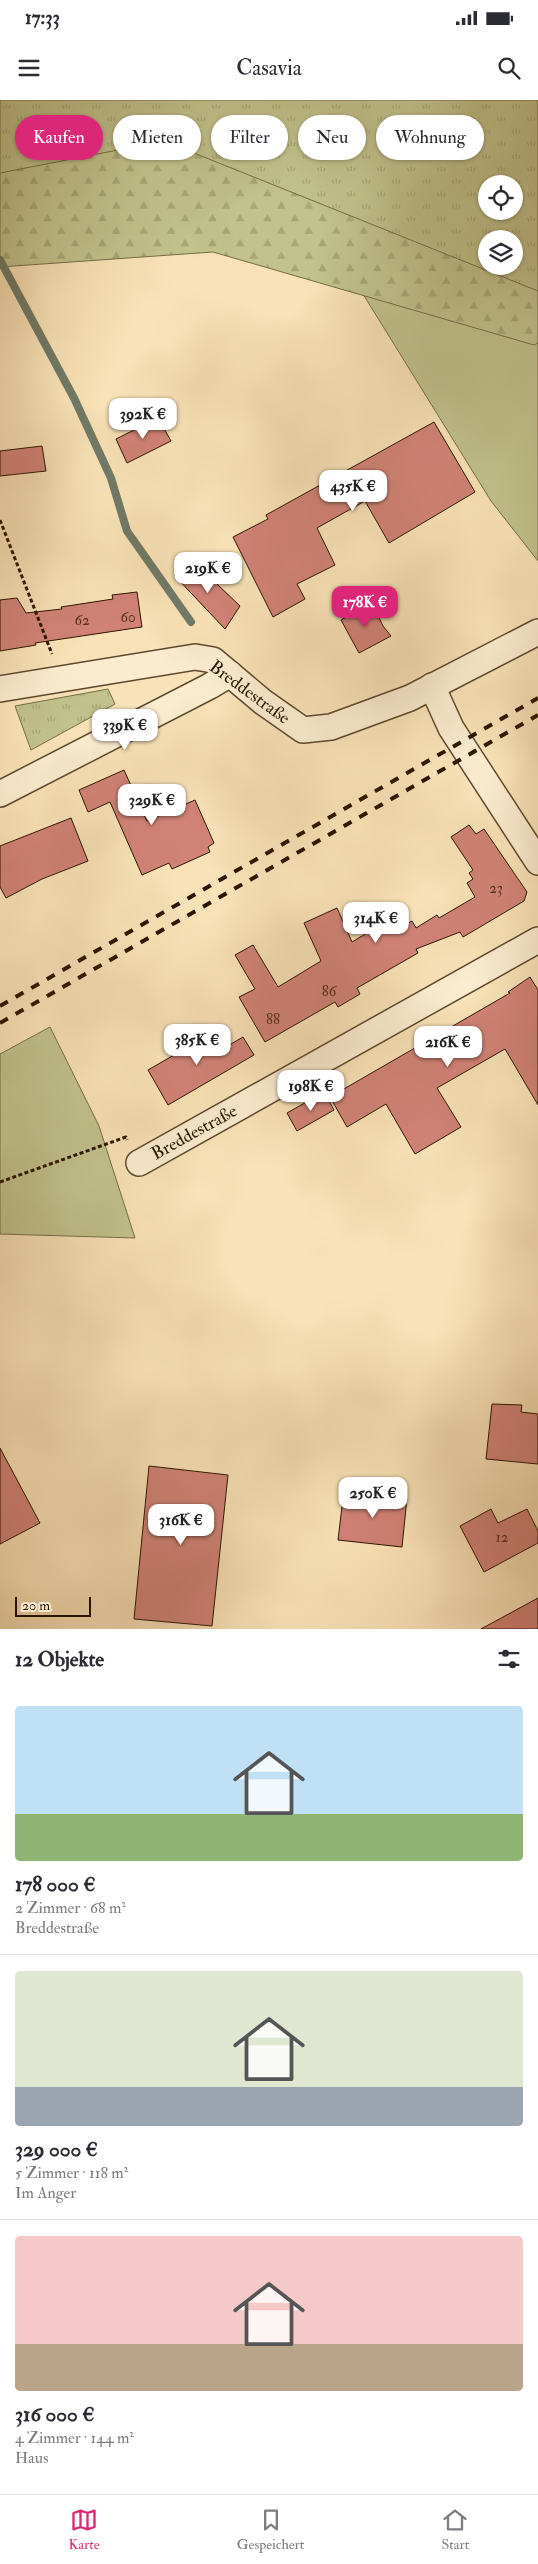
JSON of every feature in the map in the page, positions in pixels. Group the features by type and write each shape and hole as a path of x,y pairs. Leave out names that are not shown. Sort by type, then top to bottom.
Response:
{"street":[{"name":"Breddestraße","path":"0,689 195,658 213,660 263,702 303,730 331,727 410,698 538,632"},
{"path":"0,794 230,674"},
{"path":"432,686 451,728 538,862"},
{"name":"Breddestraße","path":"139,1163 538,940"}],"path":[{"path":"0,520 46,635 60,679"},
{"path":"0,1182 126,1137 139,1163"}],"green space":[{"path":"0,100 538,100 538,343 534,345 213,252 0,267"},
{"path":"0,100 538,100 538,291 498,275 523,275 523,230 478,230 478,267 211,160 288,160 288,115 211,115 211,160 201,156 201,115 113,115 113,151 103,153 103,115 15,115 15,160 67,160 0,173"},
{"path":"303,197 478,267 478,275 498,275 538,291 538,561 491,501"},
{"path":"108,689 115,704 31,750 15,706"},
{"path":"50,1027 99,1126 135,1238 0,1234 0,1054"}],"building":[{"path":"158,418 171,441 127,463 116,439"},
{"path":"434,422 475,492 389,543 365,501 317,528 335,565 297,584 305,599 273,617 233,537 268,519 266,515"},
{"path":"42,446 46,471 0,476 0,451"},
{"path":"193,561 240,606 225,629 174,575"},
{"path":"137,592 142,627 35,643 36,645 0,651 0,600 17,598 26,613 62,609 61,607 113,599 112,595"},
{"path":"372,603 383,626 391,636 359,653 341,620"},
{"path":"124,770 147,821 195,800 214,843 208,847 210,852 172,869 169,863 142,875 110,802 88,812 79,790"},
{"path":"71,818 88,861 42,879 6,898 0,887 0,846"},
{"path":"469,825 476,834 484,829 527,892 524,901 463,937 460,932 416,949 418,953 357,988 360,994 338,1007 335,1002 265,1042 239,997 255,989 235,955 253,945 278,987 321,961 304,923 337,908 352,942 397,915 403,926 412,921 416,928 437,915 439,918 475,897 467,883 473,879 469,873 473,870 451,837"},
{"path":"530,977 538,990 538,1105 505,1049 437,1088 461,1127 415,1154 386,1104 347,1127 330,1097 510,993 508,992"},
{"path":"214,1032 224,1048 243,1037 254,1055 168,1105 148,1070"},
{"path":"324,1092 334,1110 297,1131 287,1113"},
{"path":"492,1404 522,1405 521,1412 538,1414 538,1464 486,1459"},
{"path":"0,1448 40,1523 0,1544"},
{"path":"149,1466 228,1475 212,1626 134,1619"},
{"path":"344,1490 407,1498 402,1547 338,1540"},
{"path":"491,1509 498,1523 527,1509 538,1531 538,1543 484,1572 460,1526"},
{"path":"538,1598 538,1629 481,1629"}],"waterway":[{"path":"0,260 74,398 111,478 127,531 191,622"}],"railway":[{"path":"0,1006 538,698"},
{"path":"0,1023 538,715"}]}
